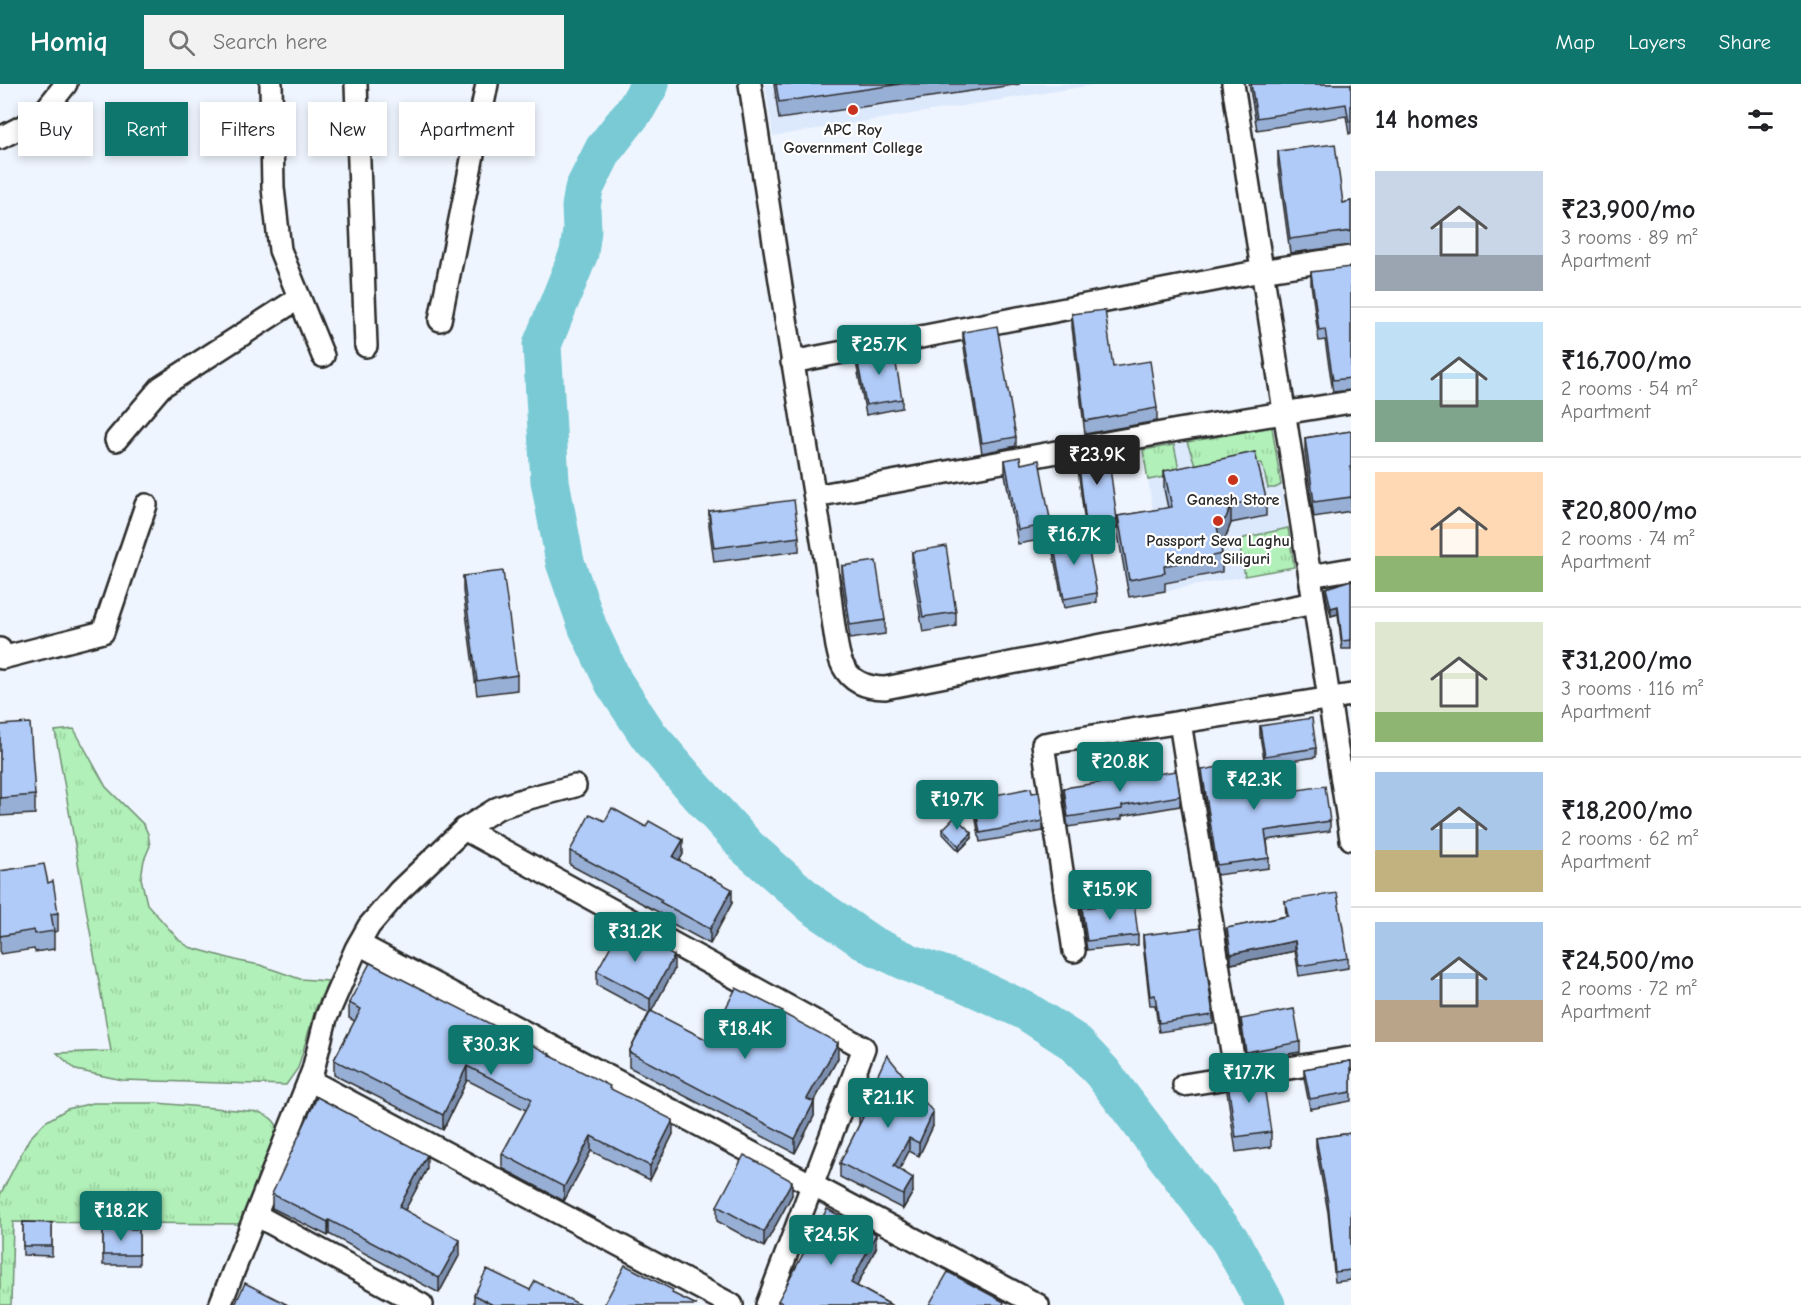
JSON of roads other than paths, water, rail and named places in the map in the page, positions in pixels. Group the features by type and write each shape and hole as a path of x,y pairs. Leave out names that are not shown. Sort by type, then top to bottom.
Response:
{"street":[{"path":"0,138 39,117 66,84"},
{"path":"271,84 273,188 280,250 323,356"},
{"path":"356,84 366,346"},
{"path":"440,320 487,84"},
{"path":"750,84 839,656 849,675 872,688 885,688 1314,603"},
{"path":"1233,84 1351,839"},
{"path":"792,362 1261,271 1351,257"},
{"path":"116,440 161,387 299,298"},
{"path":"815,496 1166,432 1351,402"},
{"path":"0,649 2,658 102,632 146,506"},
{"path":"1310,576 1351,569"},
{"path":"1074,951 1043,744 1351,695"},
{"path":"1180,723 1236,1077"},
{"path":"220,1305 309,1080 326,1018 358,944 369,926 399,891 464,828 498,808 575,786"},
{"path":"464,828 864,1048 767,1305"},
{"path":"358,944 1038,1305"},
{"path":"1184,1085 1351,1058"},
{"path":"309,1080 732,1305"},
{"path":"256,1215 422,1305"}],"waterway":[{"path":"650,84 637,107 604,149 584,189 579,253 542,345 550,481 565,562 588,628 614,683 649,736 691,785 748,848 814,906 870,944 914,965 963,982 1026,1011 1074,1042 1102,1072 1230,1240 1266,1305"}],"place":[{"name":"APC Roy Government College","path":"853,110"},
{"name":"Ganesh Store","path":"1233,480"},
{"name":"Passport Seva Laghu Kendra, Siliguri","path":"1218,521"}]}
